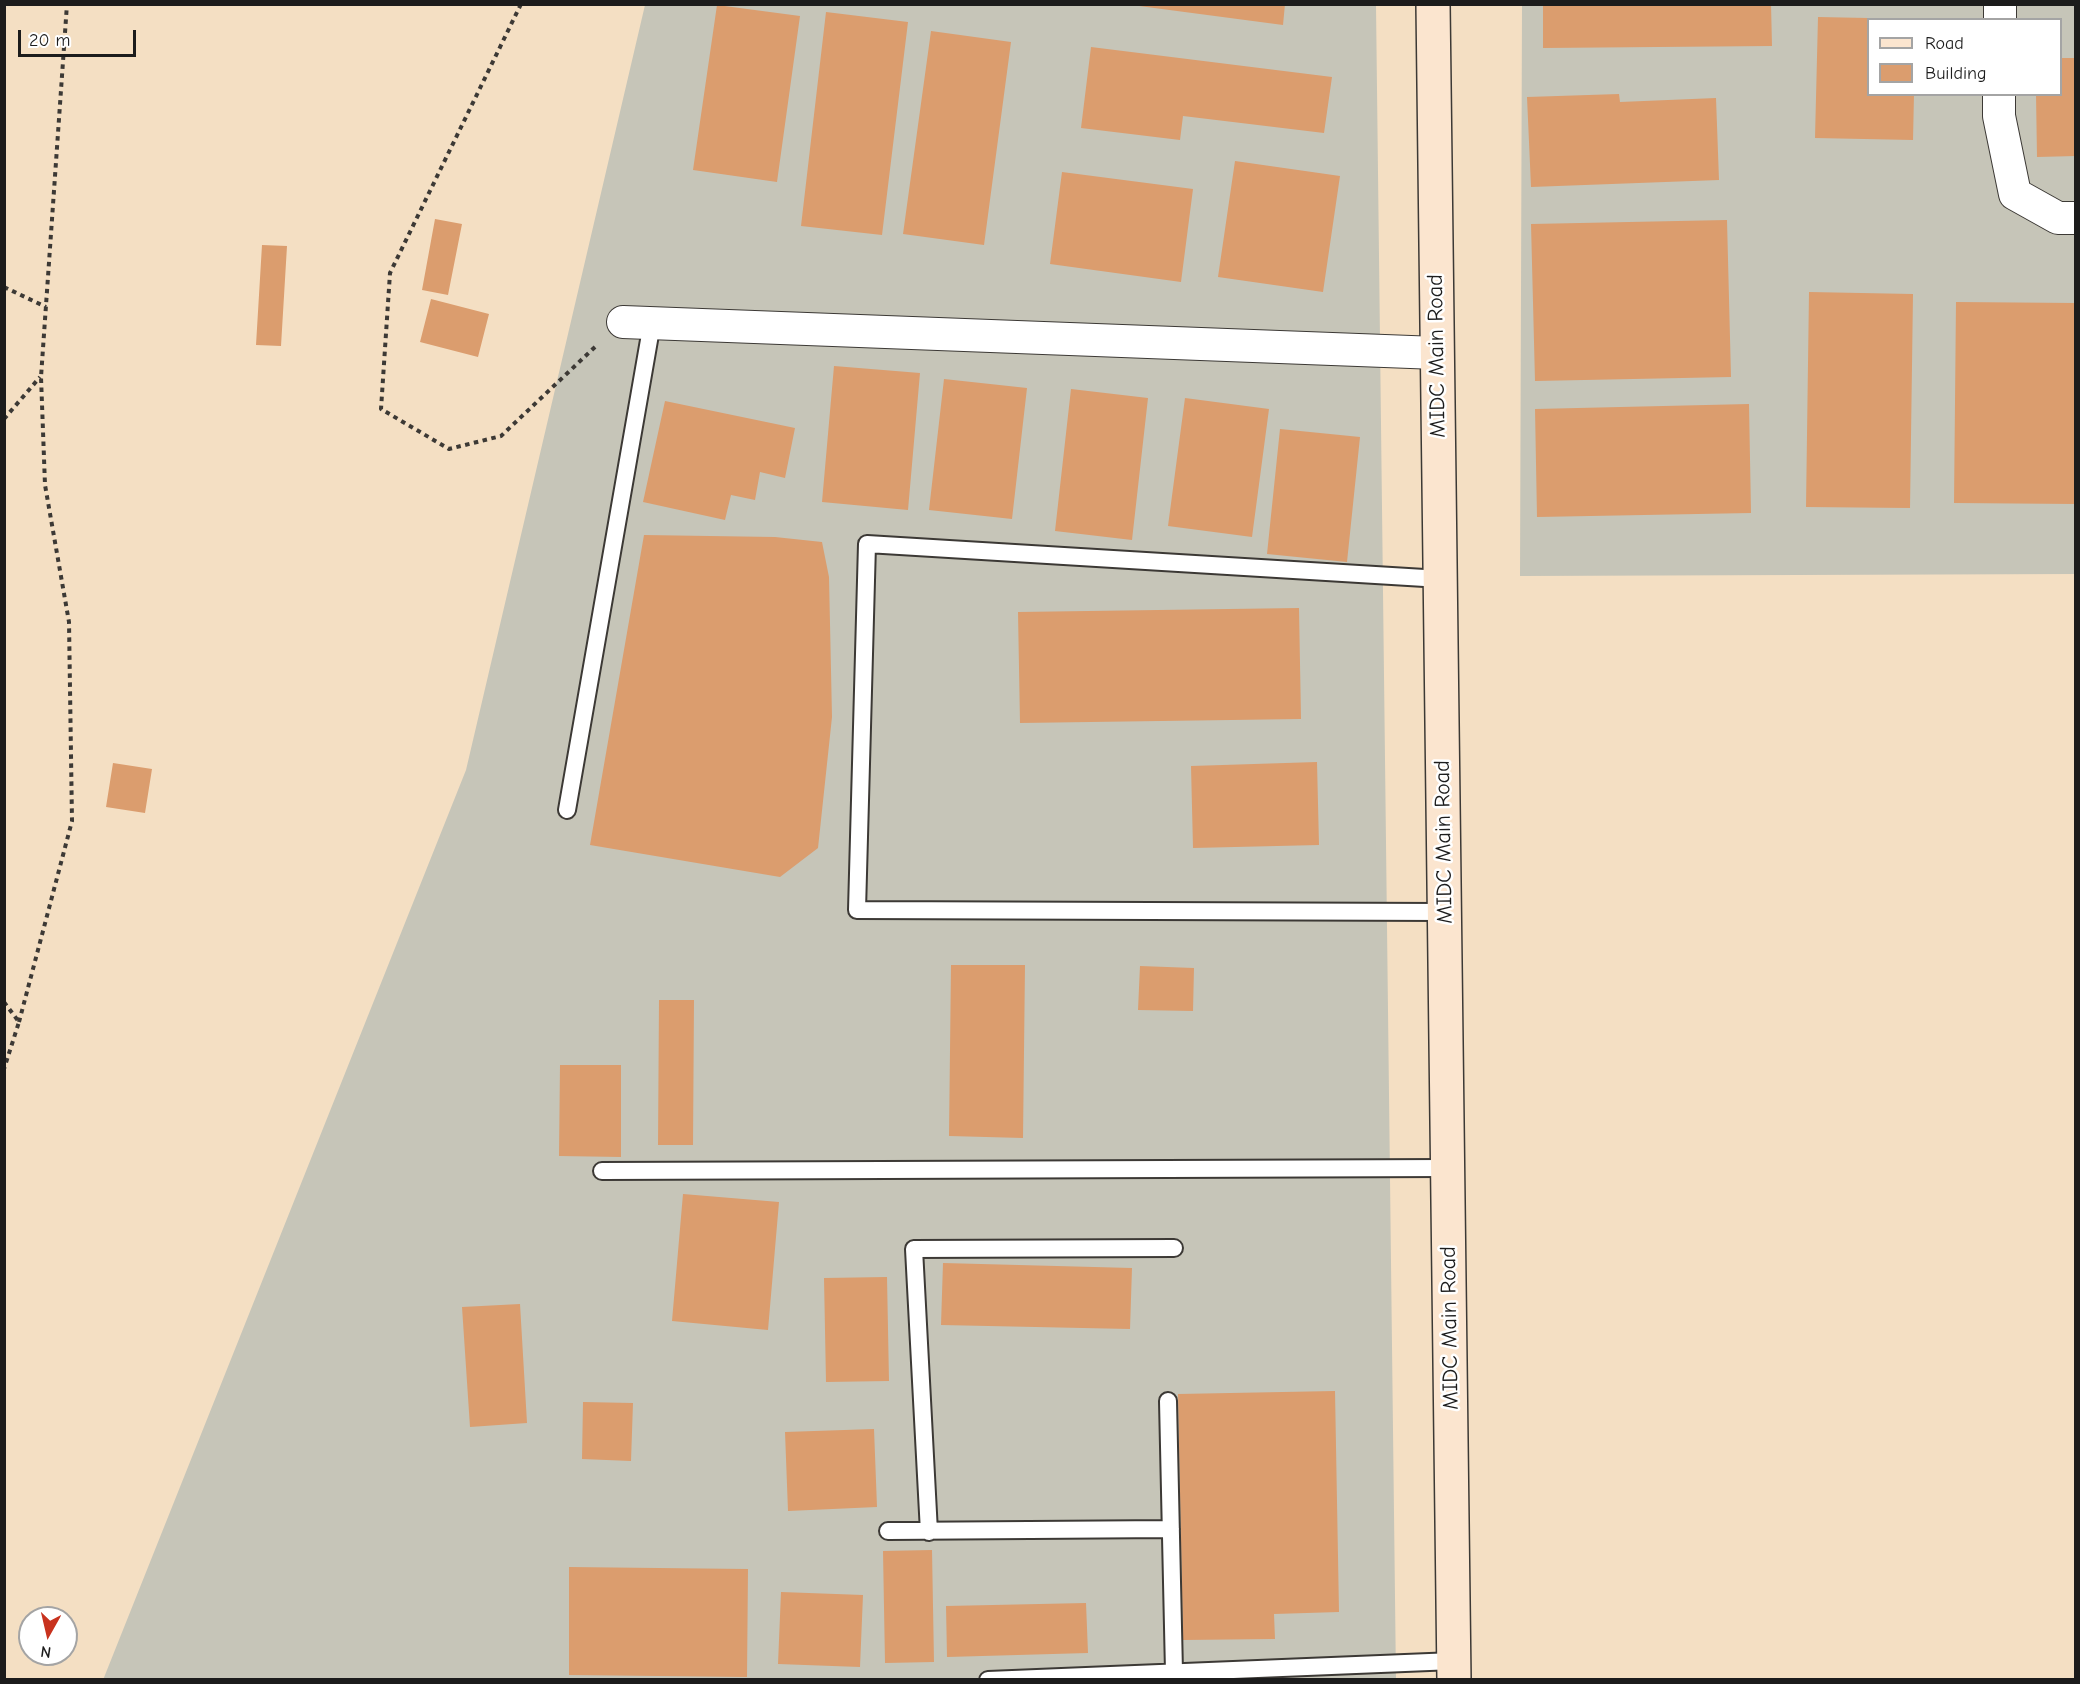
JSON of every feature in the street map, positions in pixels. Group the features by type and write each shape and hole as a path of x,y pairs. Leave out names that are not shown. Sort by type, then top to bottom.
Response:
{"street":[{"name":"MIDC Main Road","path":"1433,4 1454,1670"},
{"path":"1999,96 1999,116 2015,194 2058,218 2076,218"},
{"path":"637,322 1437,353"}],"lane":[{"path":"567,810 637,322"},
{"path":"1441,579 867,544 857,910 1444,912"},
{"path":"602,1170 1448,1168"},
{"path":"929,1532 914,1249 1174,1248"},
{"path":"1168,1401 1174,1672"},
{"path":"888,1531 1171,1529"},
{"path":"988,1680 1174,1672 1454,1670"}],"path":[{"path":"4,1069 19,1022 72,821 69,622 45,485 41,377 67,4"},
{"path":"520,4 390,273 381,409 449,449 501,436 637,322"},
{"path":"4,287 46,307"},
{"path":"4,419 41,377"},
{"path":"4,1002 19,1022"}],"shaded area":[{"path":"645,5 1376,5 1396,1679 103,1680 466,770"},
{"path":"1522,5 2075,5 2075,574 1520,576"}],"building":[{"path":"1124,4 1285,4 1283,25"},
{"path":"1543,4 1771,4 1772,46 1543,48"},
{"path":"717,5 800,16 777,182 693,170"},
{"path":"826,12 908,22 882,235 801,226"},
{"path":"1818,17 1868,18 1867,96 1914,96 1913,140 1815,138"},
{"path":"931,31 1011,42 984,245 903,234"},
{"path":"1091,47 1332,77 1324,133 1183,116 1180,140 1081,128"},
{"path":"2062,58 2076,58 2076,156 2037,157 2036,96 2062,96"},
{"path":"1619,94 1620,102 1716,98 1719,180 1531,187 1527,97"},
{"path":"1235,161 1340,176 1323,292 1218,277"},
{"path":"1062,172 1193,189 1181,282 1050,264"},
{"path":"435,219 462,224 448,295 422,290"},
{"path":"1727,220 1731,377 1535,381 1531,224"},
{"path":"262,245 287,246 281,346 256,345"},
{"path":"1809,292 1913,294 1910,508 1806,507"},
{"path":"431,299 489,314 478,357 420,342"},
{"path":"1956,302 2076,303 2076,504 1954,503"},
{"path":"834,366 920,373 908,510 822,502"},
{"path":"944,379 1027,388 1012,519 929,510"},
{"path":"1071,389 1148,398 1132,540 1055,531"},
{"path":"1185,398 1269,409 1252,537 1168,526"},
{"path":"665,401 795,428 785,478 760,472 755,500 731,495 725,520 643,502"},
{"path":"1749,404 1751,513 1537,517 1535,409"},
{"path":"1280,429 1360,437 1347,562 1267,554"},
{"path":"644,535 775,537 822,542 829,577 832,717 818,848 780,877 590,845"},
{"path":"1299,608 1301,719 1020,723 1018,612"},
{"path":"1317,762 1319,845 1193,848 1191,766"},
{"path":"113,763 152,769 145,813 106,807"},
{"path":"951,965 1025,965 1023,1138 949,1136"},
{"path":"1140,966 1194,968 1193,1011 1138,1010"},
{"path":"659,1000 694,1000 693,1145 658,1145"},
{"path":"560,1065 621,1065 621,1157 559,1156"},
{"path":"683,1194 779,1202 768,1330 672,1321"},
{"path":"943,1263 1132,1268 1130,1329 941,1325"},
{"path":"887,1277 889,1381 826,1382 824,1278"},
{"path":"520,1304 527,1423 470,1427 462,1307"},
{"path":"1335,1391 1339,1612 1274,1614 1275,1639 1183,1640 1178,1394"},
{"path":"583,1402 633,1403 631,1461 582,1459"},
{"path":"874,1429 877,1507 788,1511 785,1432"},
{"path":"932,1550 934,1662 885,1663 883,1551"},
{"path":"569,1567 748,1569 747,1677 569,1675"},
{"path":"781,1592 863,1595 860,1667 778,1664"},
{"path":"1086,1603 1088,1653 947,1657 946,1606"}]}
